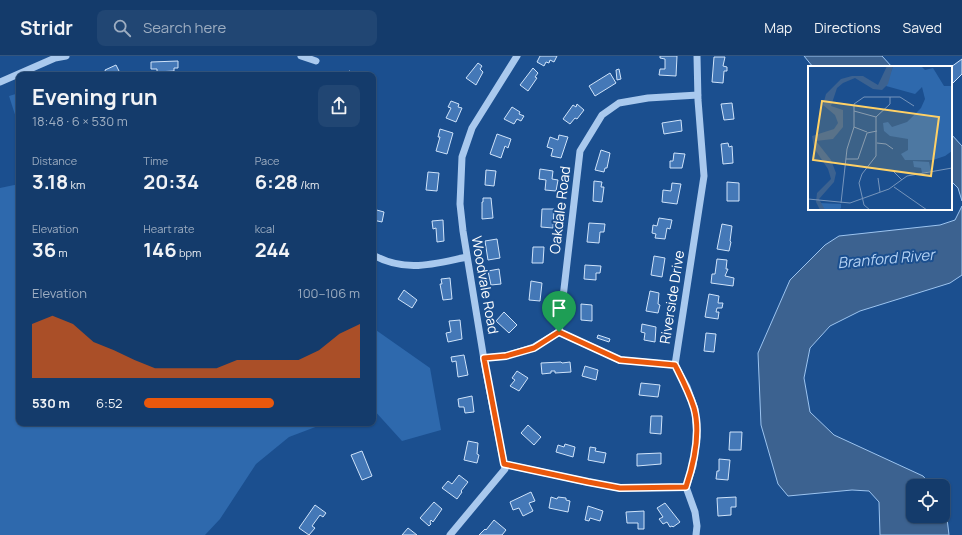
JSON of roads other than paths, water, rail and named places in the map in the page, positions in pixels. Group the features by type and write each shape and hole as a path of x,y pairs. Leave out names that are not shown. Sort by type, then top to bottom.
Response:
{"street":[{"path":"23,72 55,58 66,56"},
{"path":"301,56 316,61"},
{"name":"Woodvale Road","path":"504,464 484,358 460,204 462,157 472,128 517,56"},
{"name":"Riverside Drive","path":"686,487 693,466 697,437 694,409 686,387 675,365 704,176 698,95 697,56"},
{"path":"0,82 16,75"},
{"name":"Oakdale Road","path":"559,332 580,151 602,115 619,103 648,98 698,95"},
{"path":"376,256 399,266 415,266 467,256"},
{"path":"484,358 506,356 534,348 559,332 620,360 675,365"},
{"path":"450,535 504,469 504,464 620,488 686,487 695,512 697,526 696,535"}],"water":[{"path":"804,56 882,56 891,66 812,66"},
{"path":"952,135 962,146 962,201 958,188 952,182"},
{"name":"Branford River","path":"962,206 962,275 950,283 860,311 830,326 810,348 804,378 810,412 834,435 923,476 926,479 906,479 906,523 948,523 949,535 880,535 879,502 869,491 852,490 788,496 778,484 761,425 758,353 790,280 825,245 839,236 940,225 955,220"}]}
